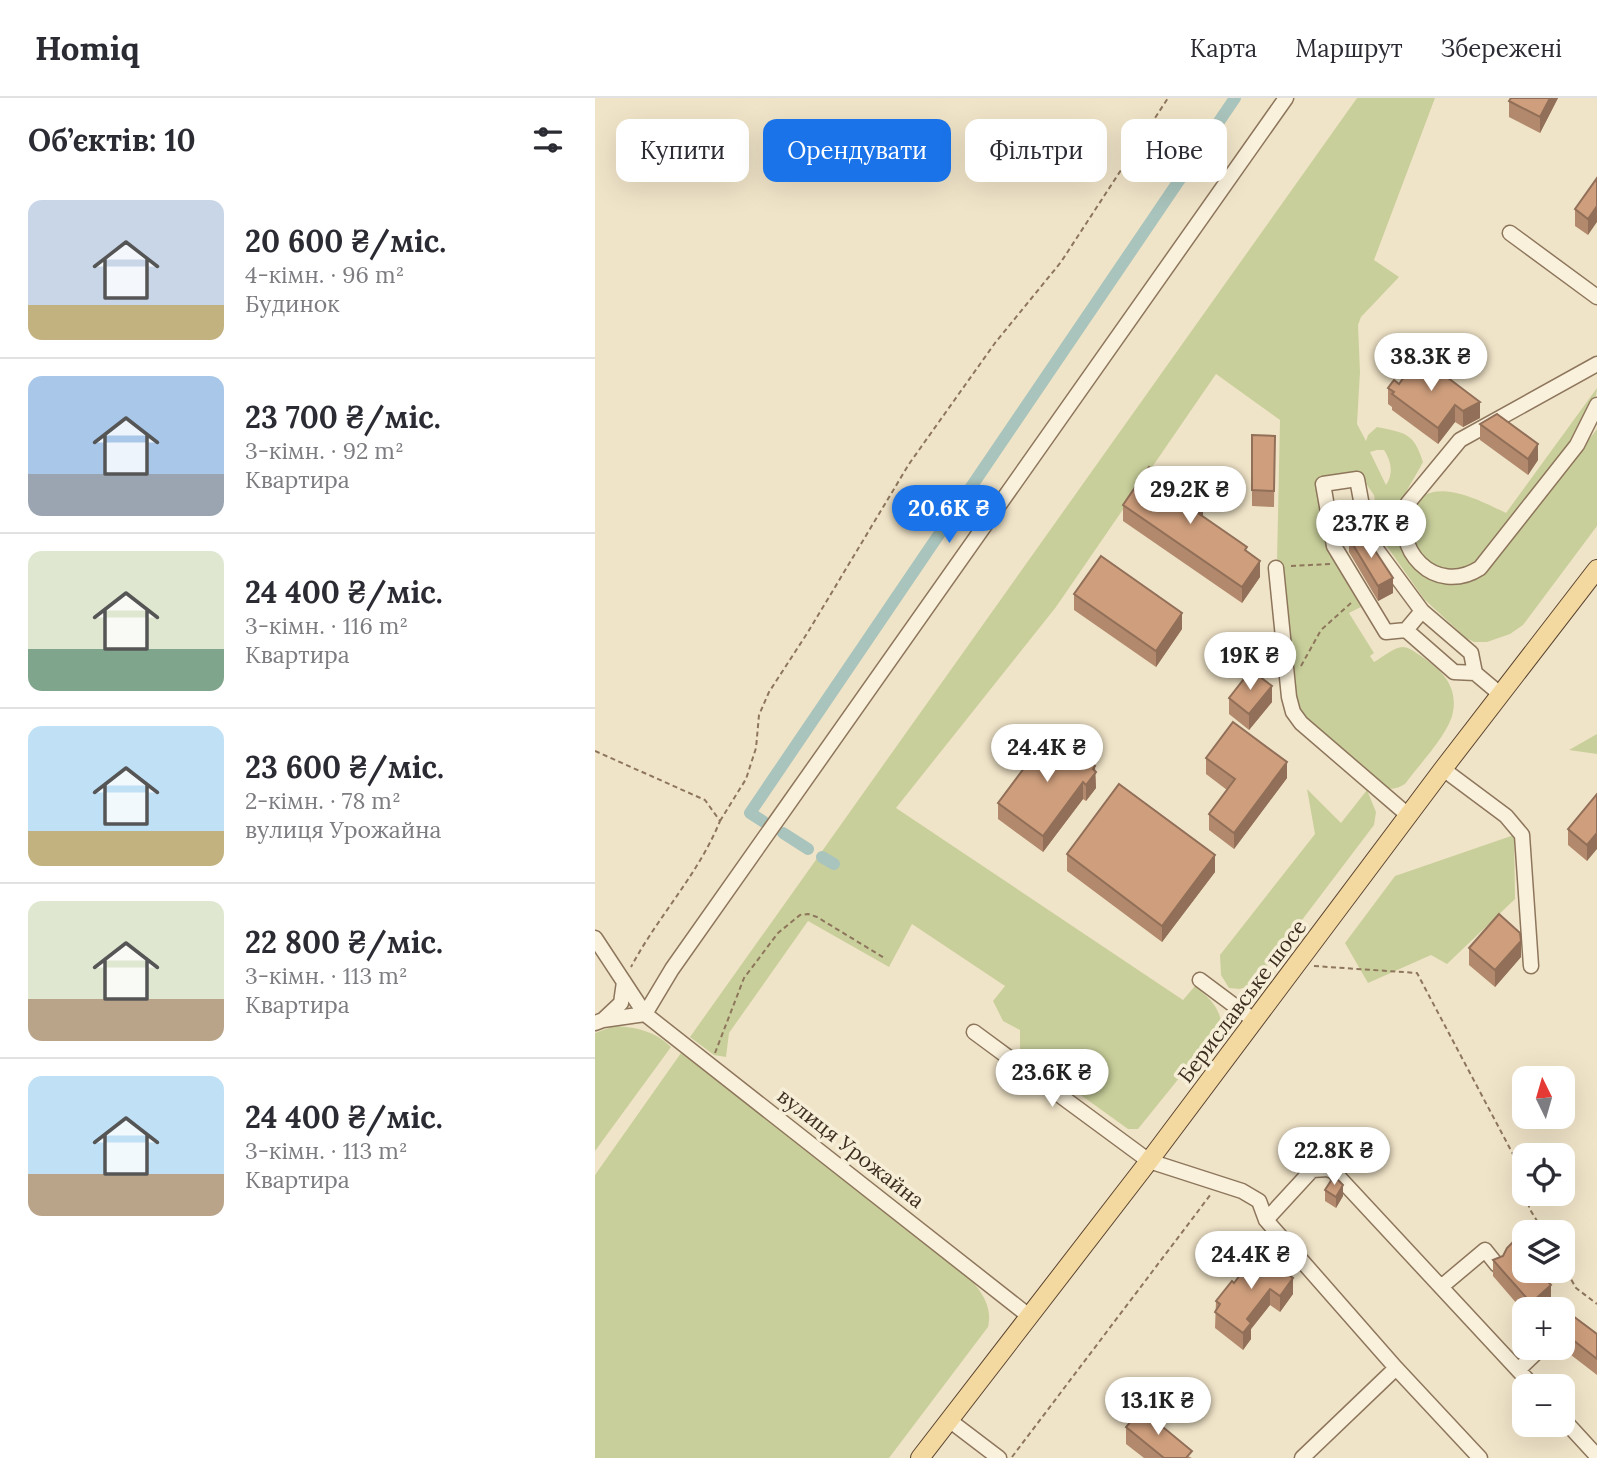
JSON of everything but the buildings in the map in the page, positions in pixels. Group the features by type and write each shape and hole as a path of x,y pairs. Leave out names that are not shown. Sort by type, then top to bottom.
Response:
{"main road":[{"name":"Бериславське шосе","path":"920,1458 1149,1161 1443,769 1597,569"}],"street":[{"path":"599,1022 645,1014 672,969 1286,98"},
{"path":"1510,233 1597,297"},
{"path":"1597,364 1460,440 1408,503 1403,530 1411,553 1430,571 1445,577 1459,578 1480,568 1577,445 1597,405"},
{"path":"1422,611 1406,630 1386,632 1345,564 1351,542 1422,611 1471,653 1475,673"},
{"path":"1276,568 1287,688 1293,712 1301,723 1409,816"},
{"path":"1406,630 1454,672 1475,673 1500,694"},
{"path":"1443,769 1506,816 1522,835 1531,966"},
{"name":"вулиця Урожайна","path":"595,938 645,1014 1030,1316"},
{"path":"1200,980 1255,1021"},
{"path":"599,1022 621,1003 624,982"},
{"path":"974,1032 1149,1161 1242,1191 1259,1201 1266,1220 1396,1368 1480,1458"},
{"path":"1266,1220 1312,1170 1328,1169 1346,1184 1522,1374"},
{"path":"1441,1286 1485,1250 1497,1265"},
{"path":"1518,1370 1528,1360"},
{"path":"1302,1458 1396,1368"},
{"path":"949,1420 999,1458"},
{"path":"1575,1432 1597,1456"}],"path":[{"path":"624,982 644,944 693,874 720,821 746,779 756,748 759,715 769,692 909,464 995,343 1061,262 1168,98"},
{"path":"1276,568 1345,564"},
{"path":"1287,688 1321,629 1363,593"},
{"path":"595,751 705,800 720,821"},
{"path":"710,1063 744,978 778,933 800,915 817,917 886,959"},
{"path":"1298,964 1417,973 1512,1152"},
{"path":"1011,1458 1219,1183"},
{"path":"1573,1283 1597,1304"}],"green space":[{"path":"1357,98 1435,98 1374,260 1399,277 1361,317 1358,325 1360,372 1357,424 1366,441 1368,435 1377,427 1402,433 1416,445 1423,462 1401,502 1398,529 1411,561 1427,577 1458,583 1482,576 1597,429 1597,526 1523,625 1510,634 1487,642 1474,642 1466,638 1424,599 1386,545 1374,495 1362,478 1355,472 1321,479 1331,550 1338,568 1361,607 1349,613 1374,653 1370,656 1374,662 1395,649 1407,648 1435,667 1450,686 1454,702 1453,712 1446,730 1432,750 1405,784 1387,788 1380,785 1295,708 1281,562 1277,561 1280,420 1216,374 1056,607 896,808 1183,1000 1195,986 1216,1007 1222,1025 1138,1129 1128,1129 1064,1083 1020,1061 1020,1030 1003,1021 993,1001 1005,986 912,924 889,967 808,921 729,1033 726,1057 714,1055 690,1037","holes":["1384,450 1391,467 1386,485 1370,452"]},
{"path":"1597,388 1593,404 1567,448 1482,557 1458,570 1448,571 1439,569 1424,557 1408,536 1409,518 1420,498 1443,491 1456,493 1506,513"},
{"path":"1597,734 1597,754 1569,750"},
{"path":"1307,789 1341,823 1367,790 1376,812 1374,825 1252,986 1229,988 1221,975 1220,955 1315,834"},
{"path":"1514,835 1515,899 1447,964 1431,955 1368,983 1345,943 1395,876"},
{"path":"614,1026 645,1031 671,1047 595,1151 595,1033"},
{"path":"681,1053 960,1269 986,1302 988,1327 889,1458 595,1458 595,1175"}],"waterway":[{"path":"764,822 750,813 1235,98"},
{"path":"783,833 808,849"},
{"path":"822,857 834,864"}]}
